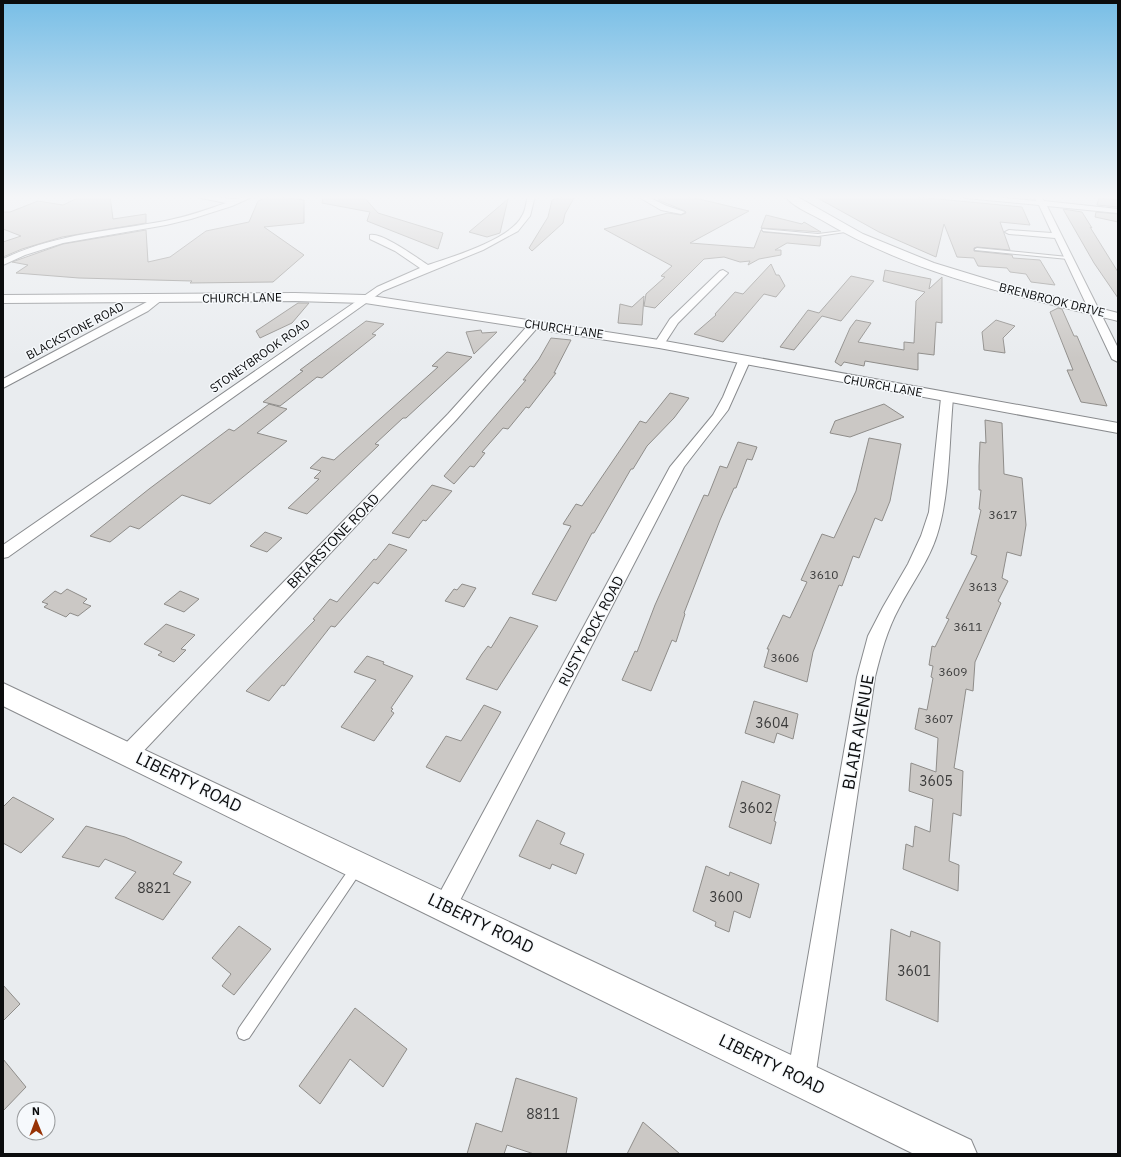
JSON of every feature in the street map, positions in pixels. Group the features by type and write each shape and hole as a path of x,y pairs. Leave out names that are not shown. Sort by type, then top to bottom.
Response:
{"street":[{"path":"3,262 27,250"},
{"path":"399,250 426,268"},
{"name":"STONEYBROOK ROAD","path":"3,553 391,282 474,250"},
{"name":"BRENBROOK DRIVE","path":"892,250 949,272 1034,296 1118,316"},
{"path":"1064,250 1118,359"},
{"path":"659,344 674,321 723,274"},
{"name":"CHURCH LANE","path":"3,299 295,297 365,299 659,344 744,361 1118,428"},
{"name":"BLACKSTONE ROAD","path":"3,384 144,309 158,299"},
{"name":"BRIARSTONE ROAD","path":"129,753 452,417 534,325"},
{"name":"RUSTY ROCK ROAD","path":"445,906 677,467 687,451 725,406 744,361"},
{"name":"BLAIR AVENUE","path":"801,1078 866,677 877,636 891,607 916,564 929,536 936,512 947,398"},
{"name":"LIBERTY ROAD","path":"3,694 129,753 957,1154"}],"lane":[{"path":"987,250 1068,258"},
{"path":"244,1033 359,865"}],"building":[{"path":"3,250 20,250 3,257"},
{"path":"46,250 147,250 148,262 170,257 180,250 297,250 304,255 273,282 190,283 192,281 79,278 16,273 28,265 12,262"},
{"path":"643,250 781,250 781,255 759,259 748,265 750,261 740,262 724,257 704,259 655,308 644,306 646,294 665,277 661,276 672,266"},
{"path":"920,250 938,250 936,257"},
{"path":"954,250 974,250 1012,255 1013,258 1040,260 1055,285 1031,282 1026,274 1010,272 1007,268 978,266 974,258 957,257"},
{"path":"1087,250 1104,250 1118,272 1118,298"},
{"path":"771,264 776,275 779,275 785,286 776,297 764,294 723,342 694,334 716,315 715,314 735,292 743,294"},
{"path":"885,270 931,279 929,289 942,277 942,323 936,322 934,355 918,353 918,370 865,361 864,366 844,362 841,366 835,362 850,328 856,320 871,323 858,342 904,350 904,342 914,343 916,301 925,292 883,281"},
{"path":"851,276 874,281 841,321 822,316 794,350 780,347 808,310 819,313"},
{"path":"644,296 642,325 618,323 620,304 632,307"},
{"path":"298,303 309,303 292,323 260,338 256,331"},
{"path":"1058,308 1062,309 1074,336 1077,336 1107,406 1081,402 1067,370 1073,370 1050,312"},
{"path":"996,320 1015,326 1003,338 1005,353 984,350 982,332"},
{"path":"366,321 384,324 372,334 376,335 322,378 317,377 280,406 263,402 303,371 300,370"},
{"path":"481,330 482,333 497,332 474,354 466,332"},
{"path":"551,338 571,340 554,373 556,373 529,408 526,407 508,429 503,428 482,452 485,453 474,467 470,466 454,484 444,476 526,380 523,380 539,359"},
{"path":"447,352 472,357 406,418 403,418 375,444 379,445 307,514 288,508 319,479 314,478 321,471 310,468 322,457 334,460 438,367 432,366"},
{"path":"670,393 689,398 674,418 647,446 633,469 631,469 594,533 592,533 556,601 532,594 571,526 563,524 576,504 582,506 640,421 646,423"},
{"path":"269,404 287,409 257,433 287,441 210,504 182,495 139,529 130,526 110,542 90,536 149,489 229,429 234,431"},
{"path":"884,404 904,417 850,437 830,433 835,421"},
{"path":"985,420 1002,423 1004,474 1022,478 1026,525 1021,556 1007,552 1002,578 1008,581 998,601 1001,603 975,662 973,691 966,689 954,768 963,771 961,816 953,813 949,861 959,865 958,891 903,869 906,844 913,847 915,826 930,832 933,799 909,791 911,763 936,772 938,738 915,729 919,708 927,710 933,678 931,677 933,666 929,665 932,646 935,647 949,619 946,618 977,556 971,554 981,510 979,509 981,490 979,490 980,442 986,443"},
{"path":"869,438 901,444 890,501 882,521 875,518 859,558 853,556 842,586 839,585 813,652 807,682 764,667 769,649 767,649 783,615 790,618 807,582 801,580 822,534 834,538 856,491"},
{"path":"738,442 757,447 752,460 747,459 736,488 734,488 720,520 684,613 685,614 676,642 672,640 651,691 622,680 635,651 637,652 655,605 704,495 708,496 720,466 727,468"},
{"path":"432,485 452,491 426,521 423,520 409,538 392,533"},
{"path":"265,532 282,538 267,552 250,546"},
{"path":"389,544 407,550 378,584 374,582 335,627 331,626 284,686 282,685 269,701 246,691 315,620 313,619 330,599 337,602"},
{"path":"462,584 476,588 464,607 445,601 454,589 457,590"},
{"path":"67,589 87,599 83,603 91,606 78,616 70,613 66,617 44,607 48,604 42,602 55,591 61,594"},
{"path":"180,591 199,599 184,612 164,604"},
{"path":"510,617 538,626 497,690 466,679 488,646 491,648"},
{"path":"166,624 195,635 181,649 186,650 174,662 158,655 162,652 144,644"},
{"path":"367,656 384,662 383,664 413,676 391,708 393,709 391,711 394,713 374,741 341,727 376,680 354,672"},
{"path":"754,701 798,714 793,739 777,733 774,743 745,733"},
{"path":"484,705 501,712 460,782 426,767 446,736 461,741"},
{"path":"742,781 780,795 774,821 776,822 771,844 729,827"},
{"path":"13,797 54,819 21,853 3,843 3,807"},
{"path":"537,820 565,833 560,844 584,854 576,874 552,864 550,869 519,856"},
{"path":"86,826 125,837 182,862 173,874 191,882 163,920 115,898 136,872 105,859 99,867 62,857"},
{"path":"706,866 729,876 730,872 759,884 750,918 734,911 729,932 715,926 716,922 693,911"},
{"path":"239,926 271,949 234,995 222,986 231,974 212,958"},
{"path":"891,929 910,937 911,931 940,942 938,1022 886,1000"},
{"path":"3,985 20,1004 3,1021"},
{"path":"355,1008 407,1049 383,1087 350,1059 320,1104 299,1086"},
{"path":"3,1059 26,1087 3,1111"},
{"path":"516,1078 577,1098 566,1154 534,1154 507,1145 504,1154 467,1154 476,1123 502,1132"},
{"path":"643,1122 680,1154 627,1154"}]}
